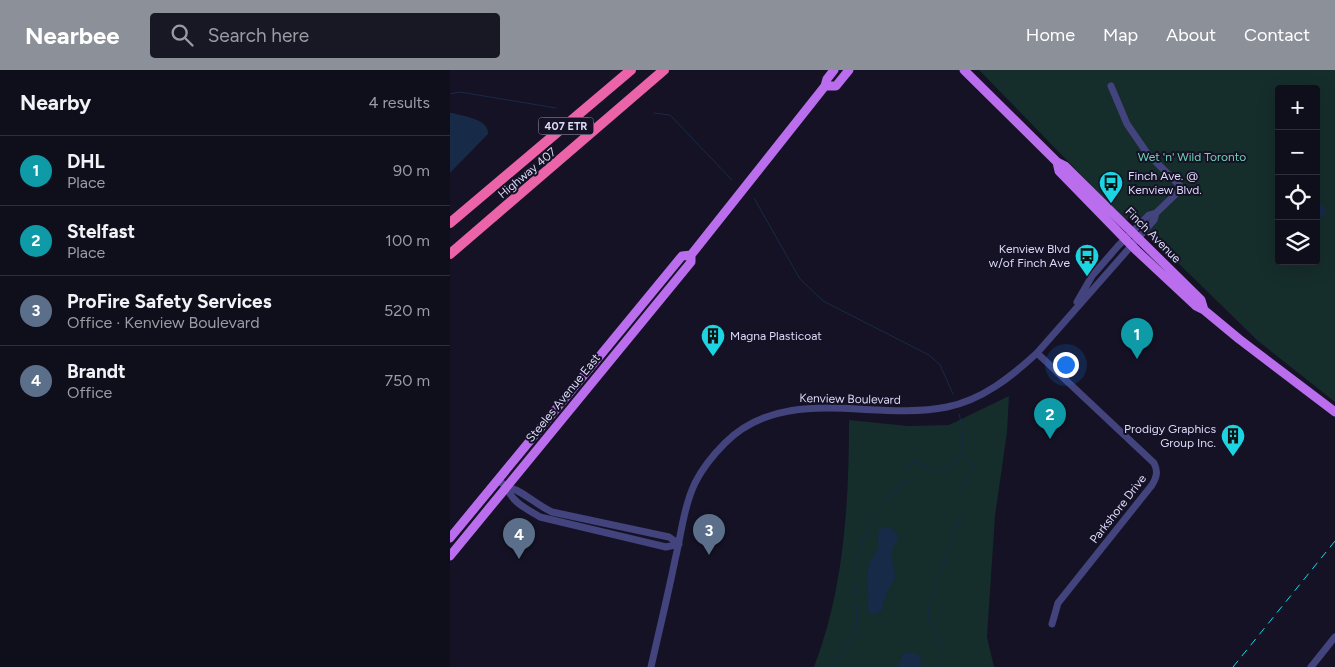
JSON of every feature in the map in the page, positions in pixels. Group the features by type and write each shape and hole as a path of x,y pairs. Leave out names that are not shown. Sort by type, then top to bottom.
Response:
{"highway":[{"name":"Highway 407","path":"450,223 632,70"},
{"name":"Highway 407","path":"450,254 664,70"}],"main road":[{"name":"Steeles Avenue East","path":"450,556 691,262 691,255 825,86 827,79 834,70"},
{"name":"Steeles Avenue East","path":"825,86 836,86 850,70"},
{"name":"Finch Avenue","path":"964,70 1057,162 1065,166 1132,238 1201,300 1204,310 1246,345 1335,412"},
{"name":"Steeles Avenue East","path":"450,538 682,256 691,255"}],"street":[{"name":"Kenview Boulevard","path":"651,667 689,499 701,472 713,455 738,431 756,421 777,413 806,409 922,411 948,407 972,399 992,389 1021,368 1037,353 1069,314 1092,276 1154,220 1156,213 1182,188 1147,152 1127,124 1112,86"},
{"name":"Parkshore Drive","path":"1037,353 1154,463 1157,473 1154,482 1058,603 1052,624"},
{"path":"498,480 507,488 511,497 540,517 571,526 666,546 679,544"},
{"path":"507,488 517,490 538,505 552,512 669,537 679,544"},
{"path":"571,526 573,516"},
{"path":"1311,667 1335,637"}],"green space":[{"name":"Wet 'n' Wild Toronto","path":"979,70 1335,70 1335,402 1258,341 1135,221 1124,219"},
{"path":"1009,396 1007,432 995,516 987,637 994,667 814,667 832,607 843,545 848,483 849,420 908,426 949,425"}],"water":[{"path":"450,113 470,117 481,122 485,125 488,134 450,173"},
{"path":"1320,204 1326,210 1323,217 1320,218"},
{"path":"888,527 894,530 898,536 892,553 895,578 885,597 883,610 871,614 867,608 868,569 878,548 880,529"},
{"path":"908,652 918,654 921,667 897,667 903,654"}],"waterway":[{"path":"450,94 460,92 556,108"},
{"path":"654,113 670,115 732,180"},
{"path":"754,198 800,279 823,301 929,355 940,365 953,394"},
{"path":"833,667 856,633 857,612 853,579 870,518 907,480 909,464 914,462 939,471 954,464 962,447 962,426 959,414"},
{"path":"943,667 944,650 928,618 929,605 960,517 959,492 966,482 973,465 961,454"}],"railway":[{"path":"1233,667 1335,541"}],"place":[{"name":"Finch Ave. @ Kenview Blvd.","path":"1111,204"},
{"name":"Kenview Blvd w/of Finch Ave","path":"1087,277"},
{"name":"Magna Plasticoat","path":"713,357"},
{"name":"DHL","path":"1137,359"},
{"name":"Stelfast","path":"1050,439"},
{"name":"Prodigy Graphics Group Inc.","path":"1233,457"},
{"name":"ProFire Safety Services","path":"709,555"},
{"name":"Brandt","path":"519,559"}]}
